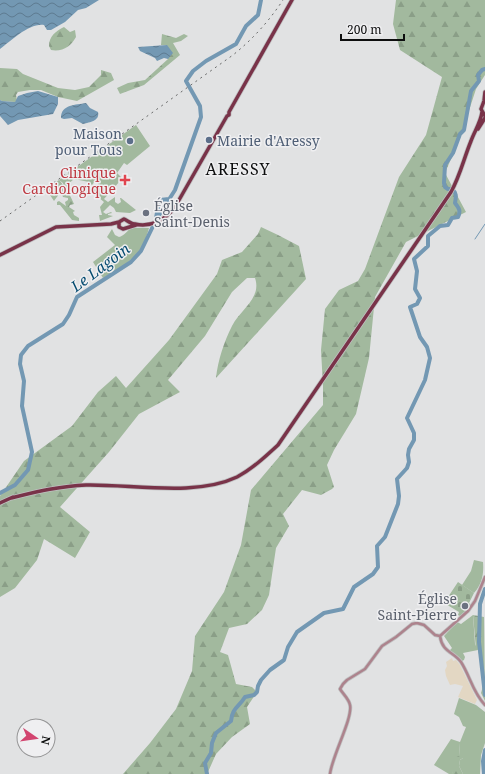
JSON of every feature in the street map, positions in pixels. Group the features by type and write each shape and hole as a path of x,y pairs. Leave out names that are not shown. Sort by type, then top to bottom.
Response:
{"main road":[{"path":"0,255 56,227 119,224 124,219 128,222 136,224 151,224 166,217 175,207 292,0"},
{"path":"0,503 11,498 62,486 86,485 177,488 208,485 237,476 270,453 454,187 481,118 481,107 484,102 485,92"},
{"path":"469,148 485,117 482,112"},
{"path":"476,133 485,122"},
{"path":"128,222 128,227"},
{"path":"119,224 123,229 136,224"}],"street":[{"path":"440,636 468,611 475,601 485,577"},
{"path":"330,774 333,757 344,733 350,709 350,703 340,689 347,680 365,668 382,646 412,624 417,623 424,625 435,635 440,636"},
{"path":"440,636 440,640 447,651 460,661 479,699 485,705"}],"shaded area":[{"path":"452,658 453,661 456,660 460,665 477,700 475,704 458,697 463,686 455,684 450,685 445,670 447,666 446,662"}],"green space":[{"path":"396,0 485,0 485,75 476,89 460,138 445,173 466,212 406,242 375,297 369,358 356,414 334,450 327,465 334,487 321,495 302,490 283,514 289,526 276,548 269,595 262,610 247,624 229,628 220,652 228,655 236,684 252,687 257,692 247,707 250,724 232,737 216,754 208,772 209,774 123,774 150,743 176,709 192,671 195,636 224,592 241,545 251,490 323,405 321,350 325,309 339,290 358,281 365,269 399,177 426,135 442,77 400,50 393,24"},
{"path":"64,27 70,32 75,30 76,37 66,48 51,50 49,46 50,39 56,32"},
{"path":"162,34 176,38 184,34 188,36 181,41 173,43 180,55 144,85 120,94 117,88 128,83 145,80 168,59 167,45 161,45"},
{"path":"0,68 17,69 23,74 58,88 75,90 89,87 101,75 101,70 111,73 114,80 77,101 58,97 41,90 30,90 18,92 16,95 17,101 15,102 2,101 0,100"},
{"path":"136,125 150,146 127,165 124,163 117,173 121,177 120,181 104,199 108,202 115,197 115,202 118,204 121,202 121,198 136,210 130,213 116,212 110,205 103,212 106,214 111,212 112,213 108,215 113,216 100,221 99,215 102,215 100,207 104,202 92,192 99,184 95,181 92,185 89,182 74,179 67,185 71,196 67,189 64,188 63,183 59,180"},
{"path":"59,180 74,204 70,205 69,207 75,211 73,212 74,215 79,218 79,221 72,220 60,205 57,205 57,202 59,201 66,206 65,202 68,198 63,197 62,194 59,194 54,201 46,189"},
{"path":"261,227 299,246 306,279 216,378 220,358 229,332 236,320 253,298 256,285 255,278 247,278 232,292 205,336 168,380 180,392 139,414 109,452 60,507 90,532 75,558 44,539 37,560 15,588 0,597 0,496 24,461 72,426 98,392 116,376 126,388 169,340 217,274 222,260 242,252 258,234"},
{"path":"131,228 149,228 141,249 128,262 103,278 93,262 115,245 107,237 112,229 115,235 119,237 124,235"},
{"path":"474,560 483,562 483,575 477,590 474,593 462,585 471,571"},
{"path":"458,582 474,593 469,603 471,605 460,616 458,615 459,612 444,603"},
{"path":"473,615 475,644 478,650 463,653 465,657 462,661 449,651 452,648 444,636 457,622 461,624"},
{"path":"473,615 484,617 485,701 481,693 483,684 482,672 478,650 476,649"},
{"path":"459,698 476,705 485,712 485,743 481,755 480,774 463,774 459,766 460,760 463,758 463,743 460,743 459,756 452,774 449,774 434,765 451,739 460,742 466,727 463,726 459,717 454,714"},
{"path":"460,742 463,743 463,758 460,760 459,766 463,774 452,774 454,758 459,756"}],"water":[{"path":"0,0 99,0 86,8 78,10 65,22 51,30 47,30 44,25 32,27 15,37 0,49"},
{"path":"167,45 173,53 168,59 164,58 157,61 155,58 140,51 138,47"},
{"path":"38,91 58,97 58,104 53,114 18,120 8,125 0,116 0,100 15,102 18,96"},
{"path":"86,103 90,108 98,112 98,115 94,121 83,124 72,118 61,118 62,113 66,108"}],"waterway":[{"name":"Le Lagoin","path":"0,493 15,485 28,470 32,452 22,406 24,381 20,364 21,355 28,346 63,324 77,297 131,262 141,251 156,220 175,190 201,117 200,106 186,81 193,71 206,61 236,44 246,26 258,15 261,0"},
{"path":"207,774 205,763 211,753 212,743 216,733 231,721 234,710 245,697 254,695 257,692 261,680 270,670 284,660 288,647 297,632 324,613 343,609 354,587 373,574 378,567 377,546 385,537 398,504 399,496 397,479 407,468 409,462 409,449 414,440 414,433 407,418 425,380 430,358 427,347 420,337 410,307 417,304 420,298 415,289 417,271 414,259 428,246 428,236 440,226 448,225 452,218 458,217 459,215 458,206 455,203 455,192 452,189 445,187 445,165 453,153 460,134 464,130 471,91 479,81 478,75 485,69"},
{"path":"156,218 159,201 169,199"},
{"path":"475,239 485,224"},
{"path":"485,589 480,604 479,642 485,695"},
{"path":"484,774 483,761 485,750"}],"railway":[{"path":"0,221 233,55 260,29 283,0"}],"place":[{"name":"Mairie d'Aressy","path":"209,140"},
{"name":"Maison pour Tous","path":"130,141"},
{"name":"Clinique Cardiologique","path":"125,180"},
{"name":"Église Saint-Denis","path":"146,213"},
{"name":"Église Saint-Pierre","path":"465,606"}],"district":[{"name":"ARESSY","path":"238,169"}]}
